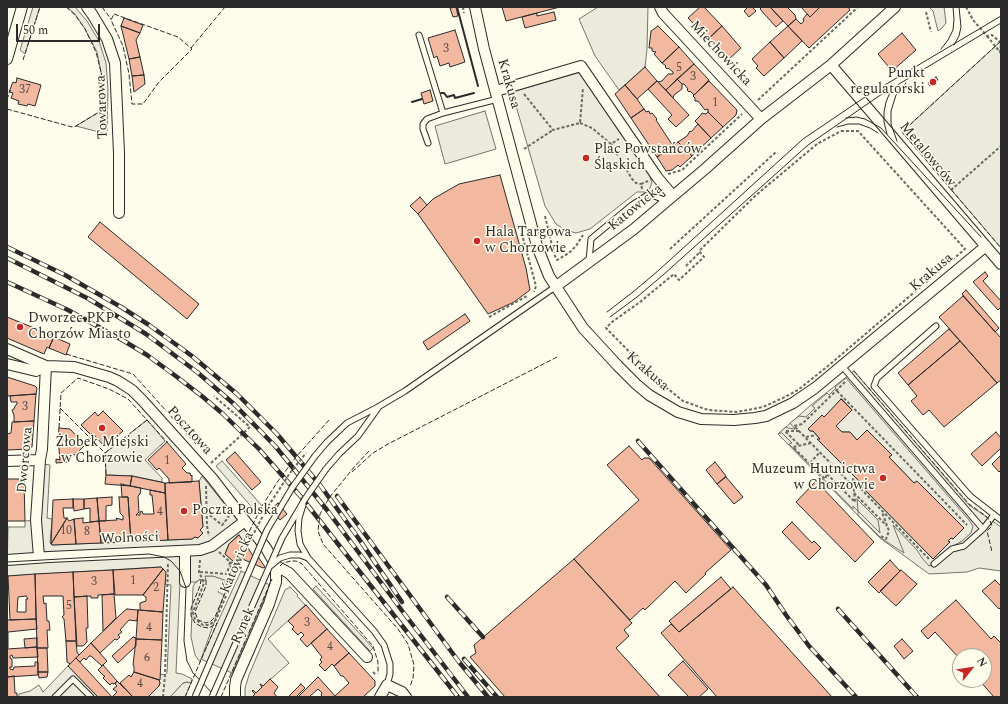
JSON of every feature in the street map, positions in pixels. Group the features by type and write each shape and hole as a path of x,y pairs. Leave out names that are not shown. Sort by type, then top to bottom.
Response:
{"street":[{"path":"7,59 22,7"},
{"name":"Towarowa","path":"87,7 107,39 115,63 119,153 118,213"},
{"name":"Krakusa","path":"475,7 484,49 537,246 544,265 555,287 583,328 636,384 658,401 678,412 701,419 734,420 766,416 799,399 816,388 841,365 986,246"},
{"name":"Miechowicka","path":"660,7 663,13 761,119"},
{"name":"Katowicka","path":"555,287 589,263 670,199 761,119 831,64 894,7"},
{"name":"Metalowców","path":"831,64 1001,264"},
{"path":"497,95 581,66 657,177 670,199"},
{"path":"7,349 46,366"},
{"path":"7,364 36,371 46,366"},
{"name":"Dworcowa","path":"39,557 36,520 42,448 46,366"},
{"name":"Pocztowa","path":"46,366 81,369 118,381 135,392 212,478 245,520 266,548 272,568"},
{"path":"7,461 40,460"},
{"name":"Wolności","path":"7,560 39,557 200,550 212,546 245,520"},
{"path":"185,551 185,577"},
{"path":"272,568 289,573 367,657"},
{"name":"Rynek","path":"236,697 235,688 237,677 275,587 277,579 272,568"},
{"path":"380,697 387,685 402,692 406,697"}],"lane":[{"path":"419,35 443,113"},
{"path":"428,143 423,129 423,124 427,119 497,95"},
{"path":"589,263 591,239 632,205 649,194 670,199"},
{"name":"Katowicka","path":"195,697 267,530 292,488 327,442 347,423 405,391 555,287"},
{"path":"936,326 877,378 874,386 970,496 1001,520"},
{"path":"841,365 983,528"},
{"name":"Katowicka","path":"212,697 272,568 282,538 305,499 326,469 358,436 378,407"},
{"path":"305,499 299,518 298,531 300,544 308,558 382,641 390,660 390,674 387,685"},
{"path":"934,564 952,549 964,546 994,515"},
{"path":"272,568 280,558 290,555 300,555 308,558"},
{"path":"55,697 73,679 91,697"}],"path":[{"path":"670,174 682,170 858,7"},
{"path":"966,7 973,20 1000,53"},
{"path":"926,12 931,32"},
{"path":"986,36 992,35 1000,42 1000,53"},
{"path":"580,123 583,82 581,66"},
{"path":"521,94 525,94 553,130"},
{"path":"524,148 553,130 580,123 592,128 611,144 632,179 636,184 641,184"},
{"path":"686,266 700,252 699,251 755,196 817,144 841,132 858,131 965,249 798,390 774,403 763,407 736,412 708,410 683,401 657,380 606,328 674,274 679,280 704,256 700,252"},
{"path":"611,144 628,134"},
{"path":"949,192 1001,146"},
{"path":"670,249 776,152"},
{"path":"545,216 554,254 557,260 569,253 576,246 583,235"},
{"path":"489,317 534,292 536,286 530,268"},
{"path":"844,383 802,424 794,426 853,486"},
{"path":"837,391 968,526"},
{"path":"210,464 250,427 214,396"},
{"path":"799,445 785,431 800,432"},
{"path":"805,437 817,435"},
{"path":"811,443 793,446 825,479 831,464"},
{"path":"810,463 820,452"},
{"path":"827,474 855,502 853,479 934,564"},
{"path":"168,573 185,577 199,572 227,574 230,562 212,546 207,526 206,484"},
{"path":"854,492 887,526"},
{"path":"882,511 889,531 886,539 882,536"},
{"path":"206,512 222,525 230,514"},
{"path":"200,550 199,572 203,580 203,586 194,606 193,616 197,622 206,626 212,624 216,620 237,570"},
{"path":"163,697 168,573 167,552"},
{"path":"229,566 237,570"},
{"path":"232,573 237,570"},
{"path":"221,589 230,576"},
{"path":"224,591 227,580"},
{"path":"373,672 376,675"}],"shaded area":[{"path":"33,7 40,7 25,54 20,50"},
{"path":"67,7 75,7 87,21 99,41 106,63 108,89 107,134 76,126 99,112 102,108 102,77 97,52 75,14"},
{"path":"598,7 648,7 645,67 619,90 595,56 579,19"},
{"path":"929,7 944,7 946,23 938,31 933,11"},
{"path":"1001,41 1001,248 902,132"},
{"name":"Plac Powstańców Śląskich","path":"581,72 649,173 652,183 650,188 645,192 637,192 590,229 576,233 565,230 556,224 545,206 512,92"},
{"path":"485,111 496,149 445,164 435,126"},
{"path":"854,371 969,505 1001,527 1001,571 979,568 967,572 929,574 880,538 778,434 812,404"},
{"path":"846,378 973,526 971,533 962,541 953,546 932,565 929,566 917,550 893,525 904,553 881,538 858,515 858,511 853,506 853,509 789,444 792,443 782,433 779,433 786,427 795,429 790,423 799,416 806,417 815,408 812,406 827,393 829,395 836,388 835,387","holes":["842,399 852,410 836,426 842,432 850,432 857,440 867,430 891,455 889,457 914,483 917,481 964,528 953,539 951,538 948,541 950,542 933,559 861,486 862,484 818,440 820,439 813,431 808,429 822,415 824,417","857,499 878,520 880,533 858,511"]},
{"path":"147,420 165,441 145,460 162,478 162,482 132,476 106,475 105,453"},
{"path":"222,461 262,506 255,511 216,466"},
{"path":"43,464 50,465 47,518 52,519 50,543 52,545 198,538 203,533 200,530 203,527 199,481 202,476 248,533 244,542 238,535 229,544 225,554 234,562 236,561 227,581 213,576 205,576 206,580 200,579 196,582 180,582 176,673 192,679 191,683 183,683 170,697 148,697 159,686 160,674 165,675 167,673 171,585 165,584 165,572 161,567 7,576 8,527 25,527 25,521 40,520"},
{"path":"241,571 270,585 232,673 201,659"},
{"path":"205,576 213,576 223,579 218,592 224,595 200,662 195,655 191,637 193,587 195,583"},
{"path":"316,586 373,648 370,651 313,589"},
{"path":"290,587 305,605 268,639 289,663 263,686 260,684 262,687 252,697 245,697 245,688 249,675 285,590"},
{"path":"68,666 98,697 19,697 19,694 30,691 39,685 43,692"},
{"path":"183,683 191,683 185,697 170,697"}],"building":[{"path":"456,7 458,16 453,17 450,8"},
{"path":"502,7 560,7 506,21"},
{"path":"700,7 704,7 722,26 708,39 688,18"},
{"path":"748,7 752,7 756,11 749,17 744,11"},
{"path":"762,7 770,7 783,21 776,27 760,9"},
{"path":"770,7 787,7 795,15 796,19 788,26"},
{"path":"801,7 820,7 810,17"},
{"path":"820,7 848,7 850,10 809,48 788,26 796,19 801,24 807,14 810,17"},
{"path":"554,12 556,20 525,28 522,17 537,13 537,16"},
{"path":"124,18 143,25 140,33 121,26"},
{"path":"121,26 140,33 136,40 140,57 129,59"},
{"path":"658,26 679,47 662,63 654,54 656,52 652,51 652,48 649,48 651,31"},
{"path":"722,26 741,48 728,60 708,39"},
{"path":"788,26 802,41 784,58 770,42"},
{"path":"455,30 465,62 450,67 449,63 440,66 437,56 434,58 428,38"},
{"path":"902,33 916,50 892,71 878,54"},
{"path":"770,42 784,58 764,76 756,68 758,66 752,59"},
{"path":"679,47 694,64 666,90 658,82 662,81 668,74 673,74 673,72 668,68 667,69 662,63"},
{"path":"140,57 144,75 132,76 129,59"},
{"path":"694,64 709,80 694,95 690,91 689,92 684,84 677,79"},
{"path":"645,67 657,81 637,99 625,85"},
{"path":"144,75 145,84 134,92 132,76"},
{"name":"Punkt regulatorski","path":"936,77 938,80 930,86 928,83"},
{"path":"17,78 41,85 35,106 18,104 19,101 11,98 13,93 10,92 10,90 13,82 16,83"},
{"path":"677,79 682,84 682,89 674,95 673,98 666,90"},
{"path":"657,81 689,115 676,127 668,119 672,115 648,89"},
{"path":"709,81 737,110 736,115 723,127 708,112 708,109 705,110 698,101 695,101 693,96"},
{"path":"625,85 644,109 631,118 615,94"},
{"path":"430,90 433,101 424,104 421,93"},
{"path":"644,109 646,112 649,111 650,114 652,113 657,119 656,120 673,146 657,157 631,118"},
{"path":"708,112 723,127 711,138 695,121 702,113 706,114"},
{"path":"698,124 711,138 692,156 678,142 687,136"},
{"path":"678,142 692,156 680,167 678,165 672,170 666,171 657,157"},
{"name":"Hala Targowa w Chorzowie","path":"500,175 526,268 530,290 514,302 488,314 418,214 433,199 459,184"},
{"path":"420,197 427,205 418,214 410,206"},
{"path":"100,222 199,304 187,319 88,237"},
{"path":"985,272 988,276 983,281 1001,301 1001,307 998,310 973,282"},
{"path":"966,290 999,328 995,332 962,294"},
{"path":"963,296 1001,338 1001,380 997,383 939,317"},
{"path":"465,314 470,321 428,350 423,342"},
{"name":"Dworzec PKP Chorzów Miasto","path":"7,317 54,336 49,348 47,347 44,354 7,338"},
{"path":"949,329 960,341 908,385 898,373"},
{"path":"54,337 70,344 66,355 49,348"},
{"path":"960,341 997,383 944,427 929,410 923,415 911,401 917,396 908,385"},
{"path":"7,377 35,386 37,388 36,394 7,396"},
{"path":"36,394 34,421 14,422 12,410 17,402 11,402 10,396"},
{"name":"Muzeum Hutnictwa w Chorzowie","path":"841,399 852,410 836,426 842,432 850,432 857,440 867,430 892,455 889,457 914,483 917,481 964,528 953,539 951,538 948,541 950,542 933,559 861,486 862,484 817,439 820,439 813,431 808,429 822,415 824,417"},
{"name":"Żłobek Miejski w Chorzowie","path":"103,411 123,431 105,447 92,433 91,435 81,425 95,412 98,416"},
{"path":"34,421 32,447 29,449 7,450 7,434 11,433 12,422"},
{"path":"59,428 70,429 85,445 75,455 67,454 68,462 56,463 56,459 60,460 58,439"},
{"path":"996,432 1001,438 1001,448 982,466 971,454"},
{"path":"167,442 186,464 182,468 187,473 190,473 191,476 192,475 192,482 169,483 169,479 159,468 157,470 148,460"},
{"path":"629,446 642,460 644,458 649,458 731,550 705,573 706,574 686,593 675,581 645,610 643,608 630,620 574,559 639,500 607,465"},
{"path":"235,452 261,482 252,490 226,460"},
{"path":"1001,455 1001,470 999,472 992,464"},
{"path":"715,462 726,476 717,484 706,470"},
{"path":"106,475 132,476 130,486 105,484"},
{"path":"132,476 165,483 165,493 130,486"},
{"path":"726,477 743,497 734,504 717,484"},
{"path":"7,479 24,479 25,521 7,521"},
{"name":"Poczta Polska","path":"199,481 203,527 200,530 203,533 198,538 168,540 165,483"},
{"path":"816,481 874,542 855,562 796,502"},
{"path":"121,484 141,488 138,496 139,512 136,515 140,515 140,512 142,511 143,514 154,514 150,490 165,493 168,540 131,542 128,497 122,497"},
{"path":"112,497 112,505 106,506 106,521 99,521 97,498"},
{"path":"119,497 128,497 131,542 101,543 99,521 117,520 116,518 123,520 123,516 120,513"},
{"path":"97,498 99,521 90,522 90,508 84,509 84,499"},
{"path":"73,499 73,508 63,508 64,518 67,518 51,544 53,500"},
{"path":"73,499 84,499 84,509 74,511"},
{"path":"278,503 287,514 280,520 271,509"},
{"path":"67,518 69,521 74,519 76,544 52,545 51,544"},
{"path":"83,518 83,523 99,521 101,543 76,544 74,519"},
{"path":"792,522 812,543 814,541 821,548 809,560 782,532"},
{"path":"239,535 254,557 257,555 265,567 263,568 240,558 234,562 225,554 229,544"},
{"path":"574,559 632,623 624,630 629,636 616,648 660,697 505,697 470,657 476,653 474,645"},
{"path":"890,560 900,571 879,593 868,582"},
{"path":"161,567 163,569 143,595 115,595 113,570"},
{"path":"163,569 166,572 163,612 140,610 140,603 146,601 146,597 143,595"},
{"path":"113,570 114,594 98,595 98,598 91,598 91,596 74,597 73,572"},
{"path":"901,570 917,584 896,606 880,591"},
{"path":"73,572 76,641 66,641 64,619 62,617 64,615 63,596 43,596 44,604 46,603 47,621 49,621 50,630 47,630 48,648 37,648 35,574"},
{"path":"35,574 36,619 10,620 8,576","holes":["26,596 28,599 26,599 26,612 17,612 18,597"]},
{"path":"721,577 731,589 679,632 669,621"},
{"path":"995,580 1001,586 1001,607 999,609 982,591"},
{"path":"733,587 832,697 717,697 661,633 671,624 679,632"},
{"path":"114,594 116,618 103,631 102,595"},
{"path":"87,596 87,642 83,646 77,646 74,597"},
{"path":"956,600 991,639 994,636 1001,643 1001,697 994,697 986,688 992,688 992,648 952,648 952,650 935,632 928,639 921,631"},
{"path":"306,605 327,629 307,647 300,639 304,635 301,632 298,635 292,629 294,627 288,621"},
{"path":"127,609 138,610 137,621 129,620 120,630 122,632 118,635 120,637 117,640 115,639 100,653 91,643"},
{"path":"138,610 163,612 162,640 136,639"},
{"path":"36,619 37,629 8,632 7,649 7,620"},
{"path":"327,629 349,653 334,666 332,664 325,671 319,665 322,662 320,660 322,657 311,643"},
{"path":"133,637 136,638 136,646 118,663 112,656"},
{"path":"37,638 37,647 25,648 24,639"},
{"path":"136,639 162,640 160,680 134,672 133,665"},
{"path":"902,639 913,651 904,659 894,646"},
{"path":"66,641 76,641 77,652 79,655 70,664 67,662"},
{"path":"91,643 107,661 102,666 91,656 89,656 86,660 84,658 80,662 76,658"},
{"path":"37,647 38,657 13,658 12,655 10,656 12,659 12,667 10,667 10,669 13,670 14,667 35,666 35,662 38,662 38,675 7,677 7,649"},
{"path":"37,648 47,648 48,672 38,672"},
{"path":"349,653 375,681 375,686 363,697 335,696 349,683 343,676 341,676 334,666"},
{"path":"76,658 112,697 98,697 68,666"},
{"path":"683,661 708,689 699,697 689,697 668,675"},
{"path":"103,665 117,681 114,684 112,683 110,685 103,678 105,676 98,670"},
{"path":"38,672 48,672 47,677 39,678"},
{"path":"134,672 159,680 159,686 148,697 133,697 120,683 129,675 131,677"},
{"path":"14,676 15,693 17,693 17,697 7,697 7,677"},
{"path":"318,677 336,697 323,697 321,695 322,693 318,689 309,697 298,697"},
{"path":"270,679 278,687 274,693 277,697 252,697 255,694 252,691 253,690 256,693 262,687 260,684 263,686"},
{"path":"117,681 133,697 112,697 117,692 113,689 117,686 115,684"},
{"path":"301,684 305,688 296,697 288,697"}],"tram line":[{"path":"941,49 953,30 953,7"},
{"path":"954,45 959,36 961,27 959,7"},
{"path":"607,312 659,270 803,139 868,95 1001,16"},
{"path":"610,317 663,275 808,145 879,96 1001,23"},
{"path":"897,141 891,124 891,111 896,95 906,83"},
{"path":"887,134 884,122 884,112 891,90"},
{"path":"846,118 856,117 865,119 881,128 981,237"},
{"path":"837,127 848,124 859,124 878,133"},
{"path":"7,562 149,554 164,557 171,561 180,571 186,588 184,641 187,661 193,673 216,697"}],"railway":[{"path":"7,247 65,275 121,307 192,356 237,394 277,434 320,485 402,602"},
{"path":"7,258 89,299 146,334 197,372 234,404 276,447 327,510 468,697"},
{"path":"7,282 68,310 147,355 223,414 259,449 302,498 458,697"},
{"path":"638,441 766,585 809,646 856,697"},
{"path":"337,496 459,662 488,697"},
{"path":"447,597 483,637"},
{"path":"838,609 917,697"},
{"path":"464,659 497,697"}],"fence":[{"path":"23,60 40,7"},
{"path":"7,109 72,127 99,112 102,107 102,76 96,52 85,29 75,15 66,7"},
{"path":"102,7 111,19"},
{"path":"191,48 225,7"},
{"path":"114,14 178,37 192,49 159,82 143,104 132,104 129,74 123,46 111,20 114,14"},
{"path":"1001,41 902,132 1001,248"},
{"path":"7,100 10,90"},
{"path":"66,354 133,374 196,444"},
{"path":"352,472 373,453 388,444 557,357"},
{"path":"854,371 969,504 986,516 990,521 992,526 987,531 992,552"},
{"path":"59,428 61,393 78,378 109,389 128,399 147,420 105,453 106,475"},
{"path":"60,408 105,453"},
{"path":"147,420 167,442"},
{"path":"243,544 262,506 278,481 296,457 329,420"},
{"path":"369,451 329,498 320,514 318,531 323,544 398,629 408,644 414,665 413,678 410,687"},
{"path":"231,572 237,559"},
{"path":"280,566 283,563 291,561 301,563 373,646 378,662 378,674"},
{"path":"206,580 206,586 195,612 198,620 206,623 215,617 233,574"},
{"path":"221,697 272,579"},
{"path":"185,697 217,623 209,628 202,627 195,623 191,616 191,608 201,580"}],"wall":[{"path":"457,7 478,86"},
{"path":"441,93 444,93 447,97 454,95 455,98 474,93"},
{"path":"412,102 422,99"}],"place":[{"name":"Punkt regulatorski","path":"933,82"},
{"name":"Plac Powstańców Śląskich","path":"586,158"},
{"name":"Hala Targowa w Chorzowie","path":"477,241"},
{"name":"Dworzec PKP Chorzów Miasto","path":"20,327"},
{"name":"Żłobek Miejski w Chorzowie","path":"102,428"},
{"name":"Muzeum Hutnictwa w Chorzowie","path":"883,478"},
{"name":"Poczta Polska","path":"184,511"}]}
